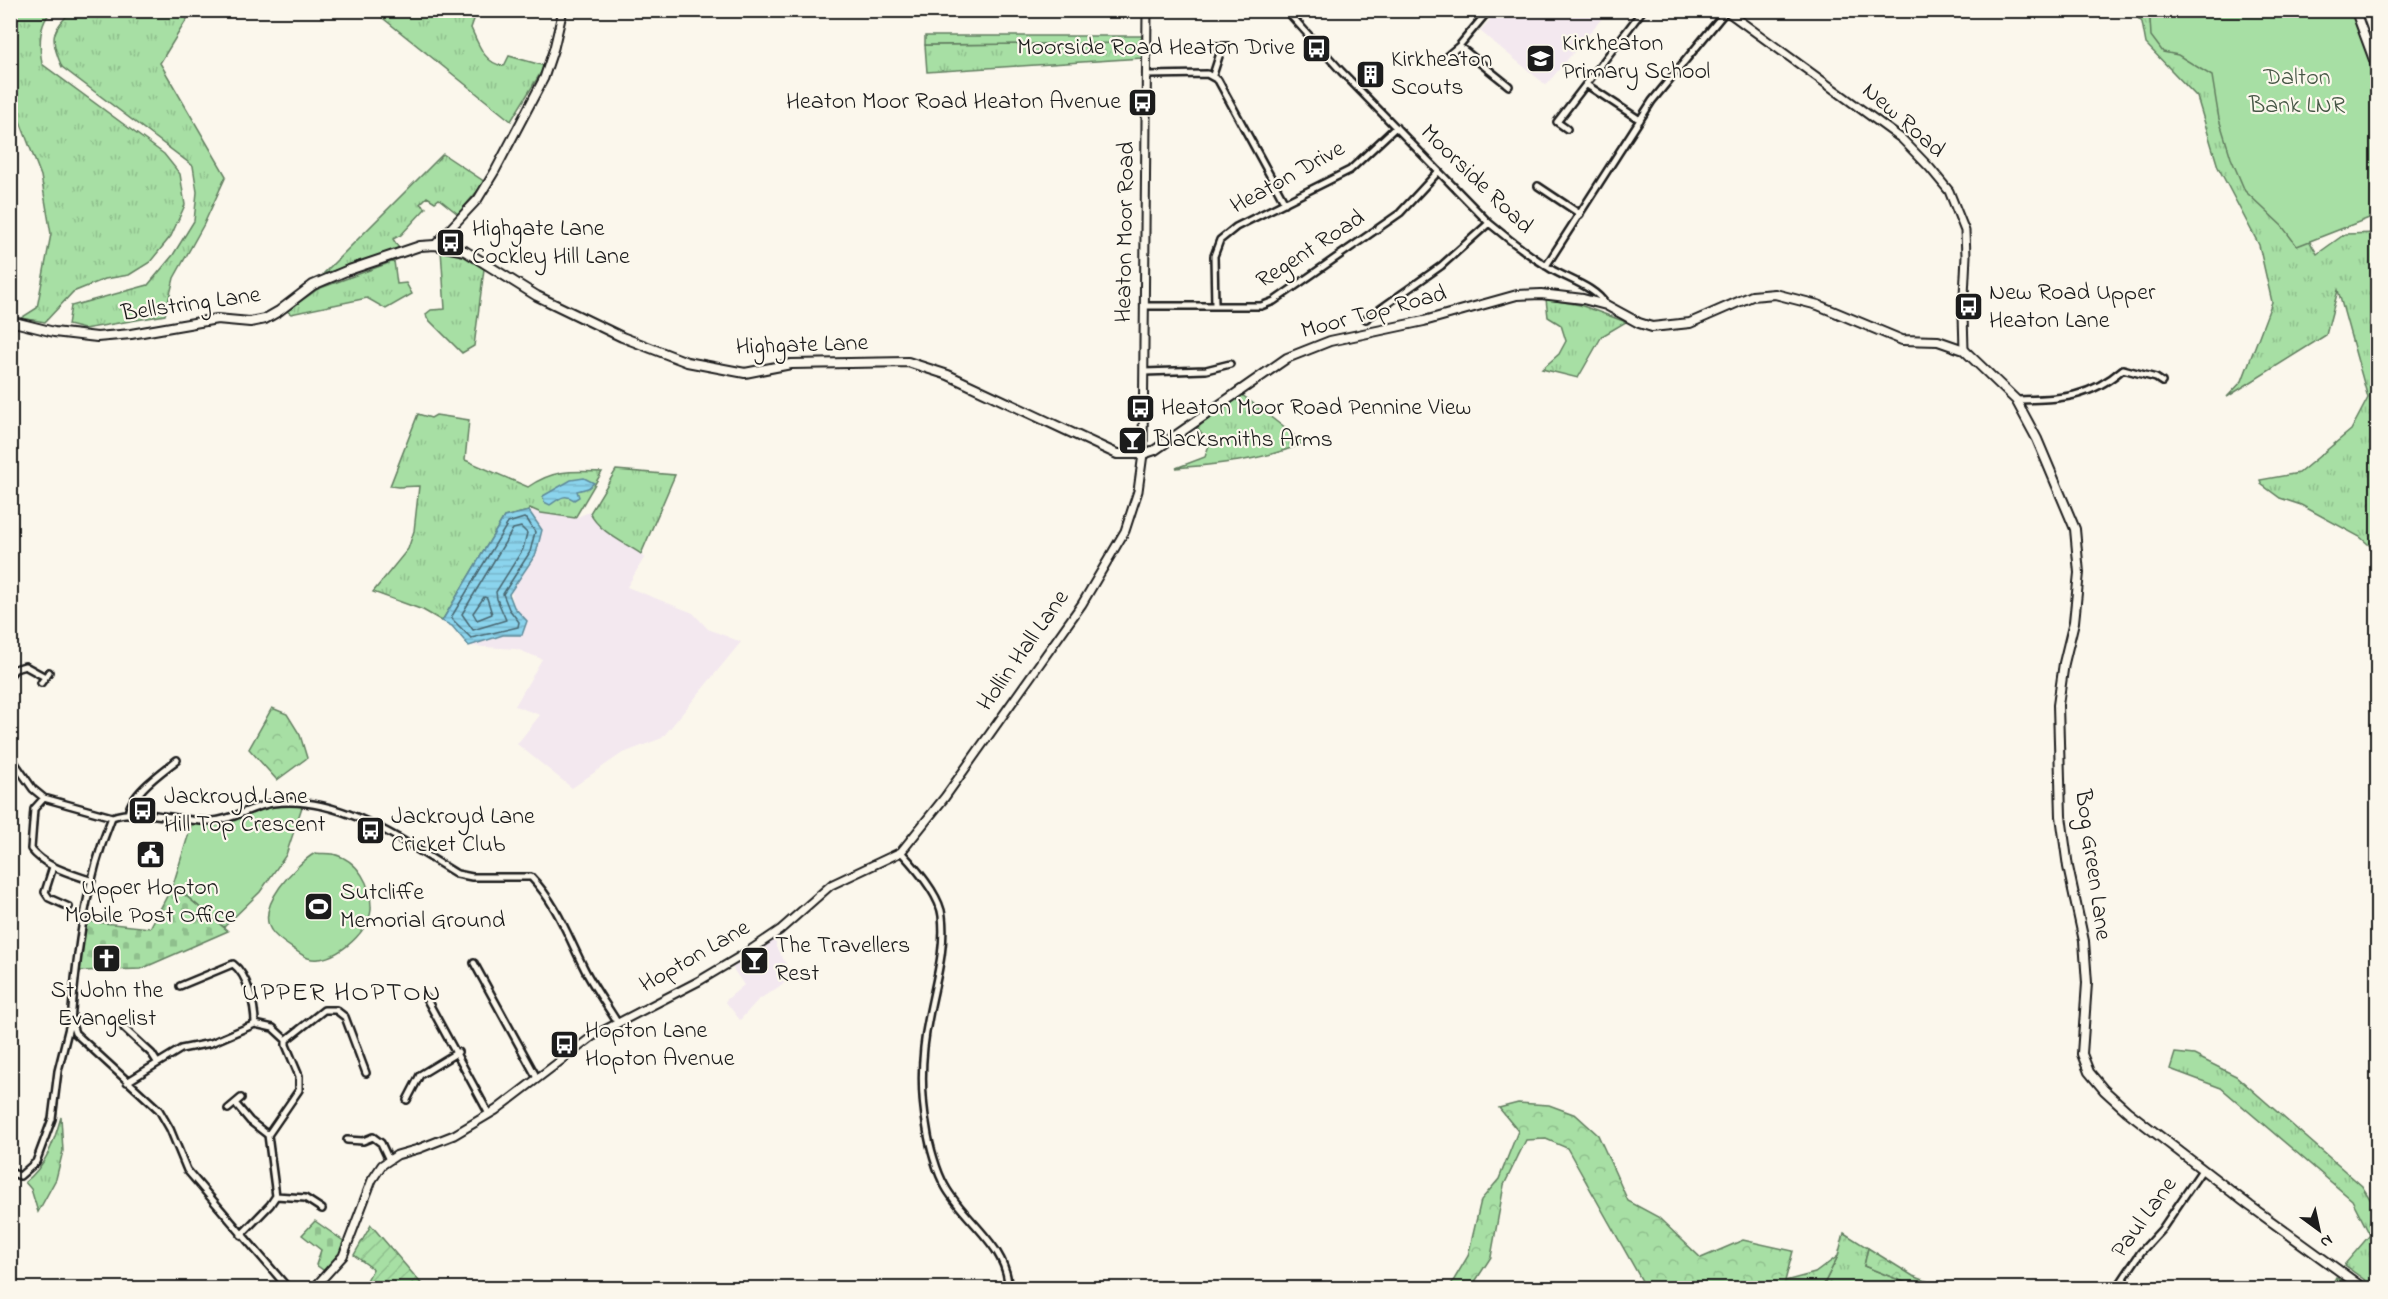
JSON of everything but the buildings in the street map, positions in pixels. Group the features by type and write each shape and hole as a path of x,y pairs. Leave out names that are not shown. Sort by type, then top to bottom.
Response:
{"main road":[{"name":"Bellstring Lane","path":"10,321 54,332 97,337 131,334 218,319 250,321 265,319 313,285 346,271 420,246 435,245"},
{"name":"Highgate Lane","path":"435,245 465,251 537,296 622,337 687,362 745,373 790,364 908,362 948,375 1117,454 1143,454"},
{"name":"Moor Top Road","path":"1143,454 1155,450 1287,358 1308,348 1330,341 1424,321 1517,295 1541,294 1583,299 1606,305 1639,323 1652,327 1690,323 1752,296 1775,294 1818,305 1902,340 1938,341 1964,350"},
{"name":"Bog Green Lane","path":"1964,350 2016,400 2037,439 2075,529 2079,573 2074,622 2064,663 2058,705 2061,816 2068,867 2084,941 2087,983 2082,1054 2089,1072 2104,1090 2127,1111 2202,1170 2363,1288"}],"street":[{"path":"435,245 478,199 495,171 544,78 555,48 563,10"},
{"path":"1092,10 1118,10"},
{"name":"Heaton Moor Road","path":"1143,454 1147,10"},
{"name":"Moorside Road","path":"1286,10 1489,224 1546,266 1595,293 1606,305"},
{"path":"1447,56 1459,46 1489,10"},
{"path":"1567,129 1557,122 1643,10"},
{"path":"2355,10 2378,72"},
{"path":"1546,266 1640,120 1679,67 1725,11"},
{"name":"New Road","path":"1725,11 1902,139 1949,191 1965,231 1964,350"},
{"path":"1213,75 1222,46"},
{"path":"1459,46 1509,86"},
{"path":"1148,75 1213,75 1218,80 1285,203"},
{"path":"1587,85 1640,120"},
{"name":"Heaton Drive","path":"1215,304 1214,256 1220,240 1236,227 1350,170 1396,127"},
{"name":"Regent Road","path":"1145,306 1215,304 1261,306 1274,301 1400,213 1438,172"},
{"path":"1538,186 1580,214"},
{"path":"1365,319 1441,266 1489,224"},
{"path":"1144,372 1206,370 1230,364"},
{"path":"2016,400 2059,399 2089,392 2112,379 2123,369 2156,378 2162,382"},
{"name":"Hollin Hall Lane","path":"901,852 945,797 1082,604 1125,531 1138,491 1143,454"},
{"path":"10,675 15,669 25,666 47,674 41,683"},
{"path":"10,756 33,789 44,798 112,817 128,814 212,821 233,817 272,803 314,803 345,811 458,874 472,877 531,877 546,893 563,922 583,968 617,1022"},
{"path":"128,814 129,805 136,796 177,760"},
{"path":"44,798 34,809 31,849 38,859 92,882"},
{"path":"10,1172 20,1176 36,1162 52,1119 58,1071 71,1021 81,925 100,848 112,817"},
{"path":"901,852 923,876 942,915 941,960 928,1017 921,1075 927,1131 944,1185 970,1221 998,1251 1008,1285"},
{"name":"Hopton Lane","path":"314,1288 344,1256 372,1180 382,1165 397,1155 454,1135 489,1114 593,1036 699,981 746,953 780,930 831,885 901,852"},
{"path":"53,867 45,892 49,898 69,907"},
{"path":"474,963 537,1078"},
{"path":"180,986 233,964 238,968 252,1000 255,1024"},
{"path":"426,999 458,1052 489,1114"},
{"path":"286,1040 324,1010 336,1010 345,1017 366,1072"},
{"path":"71,1021 75,1033 81,1040 159,1110 170,1129 187,1170 288,1288"},
{"path":"127,1082 181,1049 211,1043 255,1024 273,1028 286,1040 299,1076 299,1090 268,1135 276,1196 263,1214 241,1235"},
{"path":"124,1028 152,1054 157,1062"},
{"path":"407,1100 420,1075 458,1052"},
{"path":"228,1109 241,1098"},
{"path":"235,1103 250,1121 268,1135"},
{"path":"347,1140 363,1142 373,1137 381,1143 390,1160"},
{"name":"Paul Lane","path":"2117,1288 2141,1252 2162,1229 2202,1170"},
{"path":"276,1196 305,1198 322,1209"}],"shaded area":[{"name":"Kirkheaton Primary School","path":"1497,11 1608,11 1546,85 1480,31"},
{"path":"529,507 575,518 589,512 593,520 644,558 627,587 693,613 708,629 741,642 662,738 621,754 572,788 517,744 540,715 515,706 542,659 516,649 469,646 504,635 527,621 514,607 511,591 536,554 534,519"},
{"path":"776,936 776,947 794,977 758,1000 740,1020 725,1001 744,985 731,966"}],"green space":[{"path":"11,10 52,11 47,16 42,29 40,50 42,64 164,154 180,174 185,205 171,236 150,262 129,275 105,279 73,292 45,322 21,318 37,308 51,234 41,176 11,98"},
{"path":"72,11 192,11 160,63 226,176 204,224 174,278 165,315 84,329 68,325 71,306 148,285 173,255 194,221 197,192 193,166 62,67 55,50 54,36 59,24"},
{"path":"374,11 477,11 471,28 479,46 491,61 504,66 509,56 545,66 511,121"},
{"path":"2131,11 2167,11 2204,59 2317,254 2345,234 2377,233 2377,552 2360,537 2301,505 2280,498 2261,484 2260,480 2299,473 2351,430 2368,398 2338,290 2326,335 2227,397 2242,381 2272,302 2259,245 2218,167 2197,97 2146,44 2142,22"},
{"name":"Dalton Bank LNR","path":"2140,11 2354,11 2377,77 2377,215 2297,246 2282,226 2245,191 2231,158 2219,119 2212,76 2178,55 2163,52 2151,36 2150,19"},
{"path":"925,36 1144,36 1137,43 925,45"},
{"path":"1144,36 1142,58 927,72 925,45 1137,43"},
{"path":"443,154 485,182 458,214 439,199 435,202 427,197 420,204 426,208 401,235 393,239 400,250 323,274"},
{"path":"441,250 463,255 484,269 474,346 462,353 427,318 426,314 431,310 445,309"},
{"path":"394,261 397,284 406,283 412,294 386,309 367,298 291,314 287,311 318,289"},
{"path":"1546,299 1580,305 1626,322 1602,336 1578,378 1542,369 1559,354 1566,341 1561,325 1548,317"},
{"path":"1241,394 1304,443 1274,454 1225,463 1176,468 1205,457 1210,442 1197,428"},
{"path":"418,414 431,418 436,415 469,420 465,460 528,487 546,477 564,472 602,472 575,518 541,513 530,508 529,511 504,517 442,621 423,610 373,592 408,549 414,531 419,486 390,486"},
{"path":"616,470 675,475 641,554 605,531 590,513"},
{"path":"272,708 287,714 300,735 307,758 277,780 249,749"},
{"path":"303,804 286,855 260,892 224,927 173,885 192,823 224,822 272,805"},
{"name":"Sutcliffe Memorial Ground","path":"315,853 333,854 350,862 362,875 371,901 369,919 356,937 338,952 317,959 306,957 281,940 271,930 268,920 273,898 280,887 288,876"},
{"path":"173,885 228,931 141,969 80,971 85,921 150,928"},
{"path":"2175,1053 2194,1055 2236,1076 2362,1186 2377,1210 2377,1269 2369,1283 2344,1265 2370,1235 2352,1200 2221,1088 2170,1069"},
{"path":"1518,1103 1549,1105 1576,1115 1598,1135 1628,1201 1658,1217 1701,1258 1743,1240 1793,1251 1785,1281 1815,1273 1838,1256 1822,1288 1646,1288 1567,1148 1546,1139 1526,1140 1504,1185 1491,1257 1471,1288 1449,1288 1468,1256 1481,1200 1499,1179 1518,1131 1499,1108"},
{"path":"61,1117 63,1151 56,1179 38,1212 31,1189 25,1182 44,1161"},
{"path":"315,1221 345,1242 341,1255 326,1272 316,1265 321,1250 302,1235"},
{"path":"371,1225 425,1288 363,1288 373,1269 354,1255"},
{"path":"1844,1233 1868,1248 1864,1266 1919,1288 1822,1288 1838,1256"},
{"path":"1868,1248 1913,1276 1945,1288 1919,1288 1864,1266"},
{"path":"2336,1277 2354,1288 2330,1288"}],"water":[{"path":"584,478 594,483 588,488 577,491 579,497 574,500 564,497 550,505 544,502 543,496 571,480"},
{"path":"529,511 542,530 536,554 509,594 514,607 527,621 522,635 503,635 469,646 452,626 442,621 504,517"}],"place":[{"name":"Moorside Road Heaton Drive","path":"1316,48"},
{"name":"Kirkheaton Primary School","path":"1541,58"},
{"name":"Kirkheaton Scouts","path":"1370,74"},
{"name":"Heaton Moor Road Heaton Avenue","path":"1142,102"},
{"name":"Highgate Lane Cockley Hill Lane","path":"451,243"},
{"name":"New Road Upper Heaton Lane","path":"1968,307"},
{"name":"Heaton Moor Road Pennine View","path":"1140,408"},
{"name":"Blacksmiths Arms","path":"1133,440"},
{"name":"Jackroyd Lane Hill Top Crescent","path":"143,811"},
{"name":"Jackroyd Lane Cricket Club","path":"370,831"},
{"name":"Upper Hopton Mobile Post Office","path":"150,855"},
{"name":"Sutcliffe Memorial Ground","path":"319,907"},
{"name":"St John the Evangelist","path":"107,958"},
{"name":"The Travellers Rest","path":"754,960"},
{"name":"Hopton Lane Hopton Avenue","path":"564,1045"}],"district":[{"name":"UPPER HOPTON","path":"342,993"}]}
